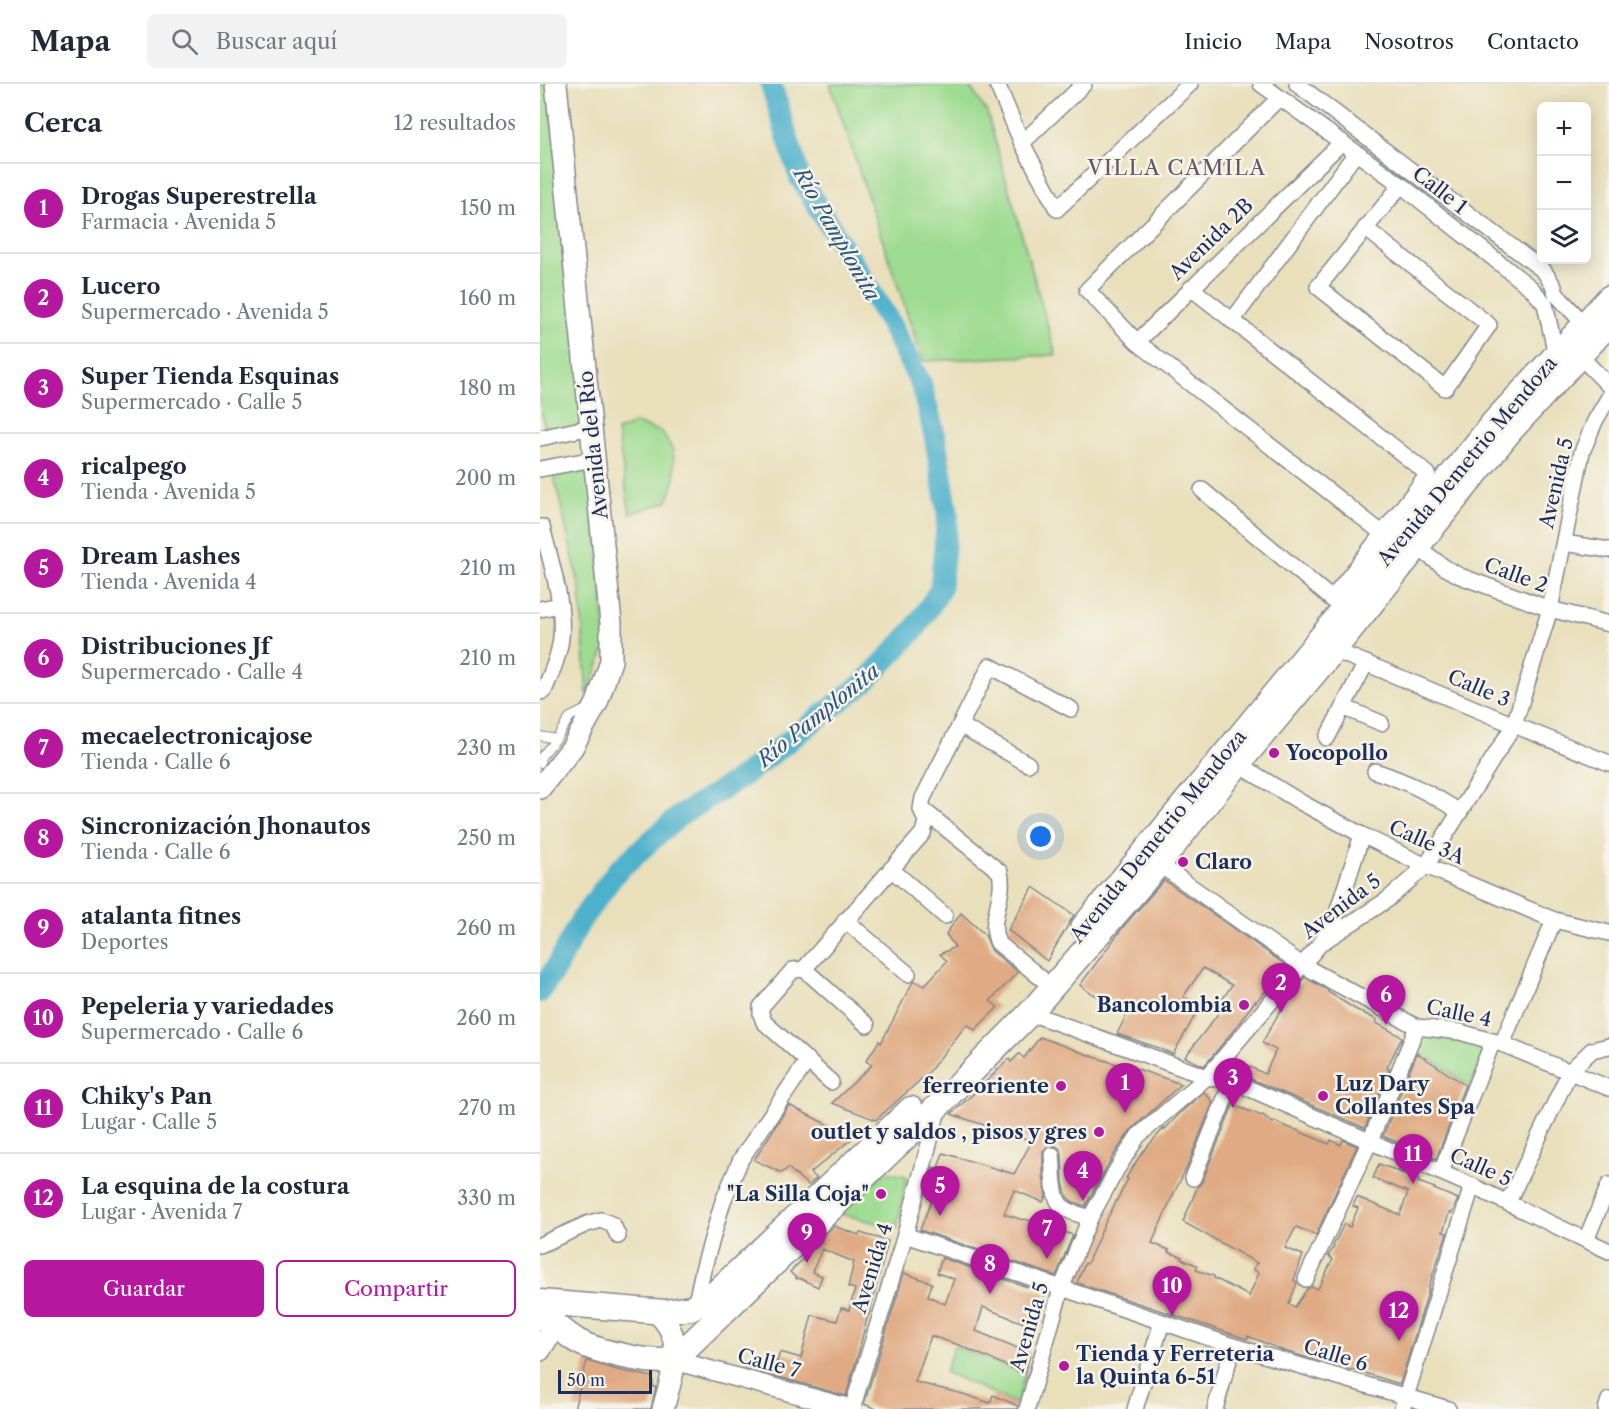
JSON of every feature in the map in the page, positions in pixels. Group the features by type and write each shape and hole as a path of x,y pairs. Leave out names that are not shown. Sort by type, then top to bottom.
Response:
{"main road":[{"name":"Avenida del Río","path":"541,776 572,748 597,703 611,661 611,623 556,84"},
{"name":"Avenida Demetrio Mendoza","path":"675,1359 940,1104 1030,1013 1159,864 1238,764 1418,547 1567,355 1584,324 1609,298"},
{"name":"Avenida Demetrio Mendoza","path":"540,1302 656,1312 679,1311 695,1307 710,1298 972,1051 1041,978 1338,604 1493,423 1567,355 1609,324"},
{"path":"656,1312 666,1321 675,1346 675,1359 663,1409"},
{"path":"540,1350 548,1320 574,1340 590,1347 643,1359 675,1359"}],"street":[{"path":"997,84 1022,143 1057,209 1191,84"},
{"path":"1022,143 1084,84"},
{"name":"Calle 1","path":"1261,84 1401,185 1531,288 1551,299 1584,324"},
{"name":"Calle 1","path":"1297,84 1544,271 1567,355"},
{"path":"1279,98 1087,290 1137,342 1382,533"},
{"name":"Avenida 2B","path":"1137,342 1342,142"},
{"path":"1232,321 1356,153"},
{"path":"1365,228 1489,325 1445,388 1318,287 1365,228 1401,185"},
{"path":"1191,288 1428,474 1382,533 1338,604 1202,490"},
{"path":"1567,355 1609,386"},
{"name":"Avenida 5","path":"1027,1409 1061,1288 1090,1218 1138,1136 1207,1077 1322,943 1387,900 1426,866 1514,725 1550,609 1582,452 1595,421 1609,397"},
{"path":"540,438 591,427"},
{"path":"540,469 594,459"},
{"path":"540,528 543,527 560,605 561,638 555,663 542,691"},
{"path":"1564,543 1609,550"},
{"name":"Calle 2","path":"1418,547 1460,576 1550,609 1609,624"},
{"path":"540,609 560,605"},
{"name":"Calle 3","path":"1334,650 1609,763"},
{"path":"1327,738 1366,663"},
{"path":"831,1082 764,1022 761,1007 793,970 804,969 923,833 926,822 921,809 923,798 990,666 1071,709"},
{"path":"1343,707 1381,723"},
{"path":"960,725 1028,764"},
{"name":"Calle 3A","path":"1238,764 1302,803 1426,866 1554,920 1609,933"},
{"path":"1375,771 1424,790 1460,812"},
{"path":"921,809 1000,872 1002,889 994,923 995,936 998,943 1041,978"},
{"path":"1322,943 1336,916 1362,835"},
{"name":"Calle 4","path":"1159,864 1302,965 1417,1027 1460,1032 1498,1042 1609,1088"},
{"path":"891,869 945,916"},
{"path":"845,920 908,974"},
{"path":"1441,1172 1554,920"},
{"path":"804,969 867,1024"},
{"name":"Calle 5","path":"1030,1013 1207,1077 1232,1081 1508,1202 1609,1251"},
{"path":"1306,1279 1370,1141 1417,1027"},
{"path":"1508,1202 1570,1071 1592,1050 1609,1046"},
{"path":"695,1307 723,1201 741,1159 808,1060"},
{"path":"1193,1178 1232,1081"},
{"name":"Avenida 4","path":"852,1409 905,1235 940,1104"},
{"path":"1052,1155 1057,1202 1063,1208 1090,1218"},
{"path":"1586,1240 1609,1185"},
{"path":"1403,1403 1472,1186"},
{"path":"540,1245 601,1220 613,1225 618,1236"},
{"name":"Calle 6","path":"905,1235 1403,1403 1448,1409"},
{"path":"1135,1409 1162,1322"},
{"path":"1215,1409 1233,1346"},
{"name":"Calle 7","path":"675,1359 852,1409"},
{"path":"1606,1409 1609,1400"}],"lane":[{"path":"541,776 542,757 570,717 597,703"},
{"path":"540,736 556,739"}],"green space":[{"path":"540,84 548,84 588,425 546,434 540,406"},
{"path":"830,84 968,84 987,112 1056,355 923,361"},
{"path":"635,423 662,432 673,450 675,480 667,502 630,514 617,431"},
{"path":"592,467 606,646 587,695 580,588 554,476"},
{"path":"1423,1031 1489,1043 1471,1087 1416,1049"},
{"name":"\"La Silla Coja\"","path":"886,1172 907,1176 897,1228 836,1213"},
{"path":"954,1346 1025,1374 1017,1404 945,1372"}],"building":[{"path":"1164,880 1287,966 1255,1001 1204,1066 1185,1057 1224,1006 1220,1003 1232,985 1203,968 1183,997 1201,1005 1173,1054 1117,1034 1129,1010 1089,992 1080,985 1123,927"},
{"path":"1033,887 1074,915 1047,961 1008,930"},
{"path":"961,913 985,935 992,951 1018,972 990,1001 998,1007 975,1030 967,1024 928,1073 876,1120 832,1103 872,1065 866,1061 879,1041 881,1043 913,982 924,986 947,961 940,954 955,947 946,934"},
{"path":"1305,977 1402,1037 1387,1068 1389,1069 1365,1128 1242,1075 1246,1065 1265,1074 1276,1050 1262,1043 1289,995"},
{"path":"1040,1037 1094,1057 1123,1066 1123,1064 1181,1084 1130,1131 1085,1206 1067,1197 1063,1182 1062,1154 1056,1146 1047,1147 1043,1151 1046,1196 1043,1202 1014,1190 1004,1214 1073,1235 1056,1276 920,1230 933,1197 926,1193 933,1167 938,1168 943,1153 1014,1174 1032,1141 951,1114 1009,1059 1011,1062 1019,1054 1024,1058"},
{"path":"1417,1053 1465,1085 1436,1159 1383,1136"},
{"path":"1204,1092 1213,1102 1187,1167 1152,1243 1197,1265 1196,1270 1214,1276 1249,1296 1259,1273 1253,1269 1257,1263 1183,1222 1233,1105 1263,1115 1273,1123 1274,1121 1329,1144 1331,1140 1341,1145 1343,1140 1357,1146 1316,1235 1296,1227 1285,1248 1303,1255 1294,1280 1297,1283 1289,1304 1295,1307 1307,1289 1312,1287 1318,1289 1333,1259 1328,1256 1344,1224 1350,1227 1358,1208 1353,1206 1357,1197 1400,1215 1408,1192 1373,1178 1379,1164 1419,1179 1418,1182 1458,1199 1452,1213 1449,1213 1443,1232 1447,1233 1400,1384 1284,1351 1248,1336 1247,1339 1077,1283 1128,1179 1126,1178 1141,1154 1164,1128 1164,1130"},
{"path":"789,1105 853,1138 810,1173 817,1178 808,1185 788,1168 782,1173 754,1160"},
{"path":"834,1226 859,1235 860,1233 888,1241 846,1396 743,1367 745,1362 773,1365 775,1361 777,1362 780,1352 801,1358 812,1315 837,1321 841,1308 849,1310 855,1289 848,1287 854,1262 822,1249 812,1272 822,1276 818,1287 797,1279 790,1272"},
{"path":"942,1258 1045,1293 1036,1328 983,1307 976,1331 1030,1353 1025,1374 959,1345 931,1336 915,1382 990,1403 993,1395 1018,1406 1018,1409 877,1409 864,1404 904,1273 932,1283 928,1296 945,1304 954,1279 937,1273"},
{"path":"587,1361 653,1377 653,1387 656,1387 651,1409 574,1409"}],"waterway":[{"name":"Río Pamplonita","path":"540,992 581,920 617,871 678,817 742,777 865,682 915,629 940,590 948,515 935,437 921,384 887,318 800,178 771,84"}],"place":[{"name":"Yocopollo","path":"1274,753"},
{"name":"Claro","path":"1183,862"},
{"name":"Bancolombia","path":"1244,1005"},
{"name":"Lucero","path":"1281,1013"},
{"name":"Distribuciones Jf","path":"1386,1025"},
{"name":"ferreoriente","path":"1061,1086"},
{"name":"Luz Dary Collantes Spa","path":"1323,1096"},
{"name":"Super Tienda Esquinas","path":"1233,1108"},
{"name":"Drogas Superestrella","path":"1125,1113"},
{"name":"outlet y saldos , pisos y gres","path":"1099,1132"},
{"name":"Chiky's Pan","path":"1413,1184"},
{"name":"\"La Silla Coja\"","path":"881,1194"},
{"name":"ricalpego","path":"1083,1201"},
{"name":"Dream Lashes","path":"940,1216"},
{"name":"mecaelectronicajose","path":"1047,1259"},
{"name":"atalanta fitnes","path":"807,1263"},
{"name":"Sincronización Jhonautos","path":"990,1294"},
{"name":"Pepeleria y variedades","path":"1172,1316"},
{"name":"La esquina de la costura","path":"1399,1341"},
{"name":"Tienda y Ferreteria la Quinta 6-51","path":"1064,1366"}],"district":[{"name":"VILLA CAMILA","path":"1177,167"}]}
